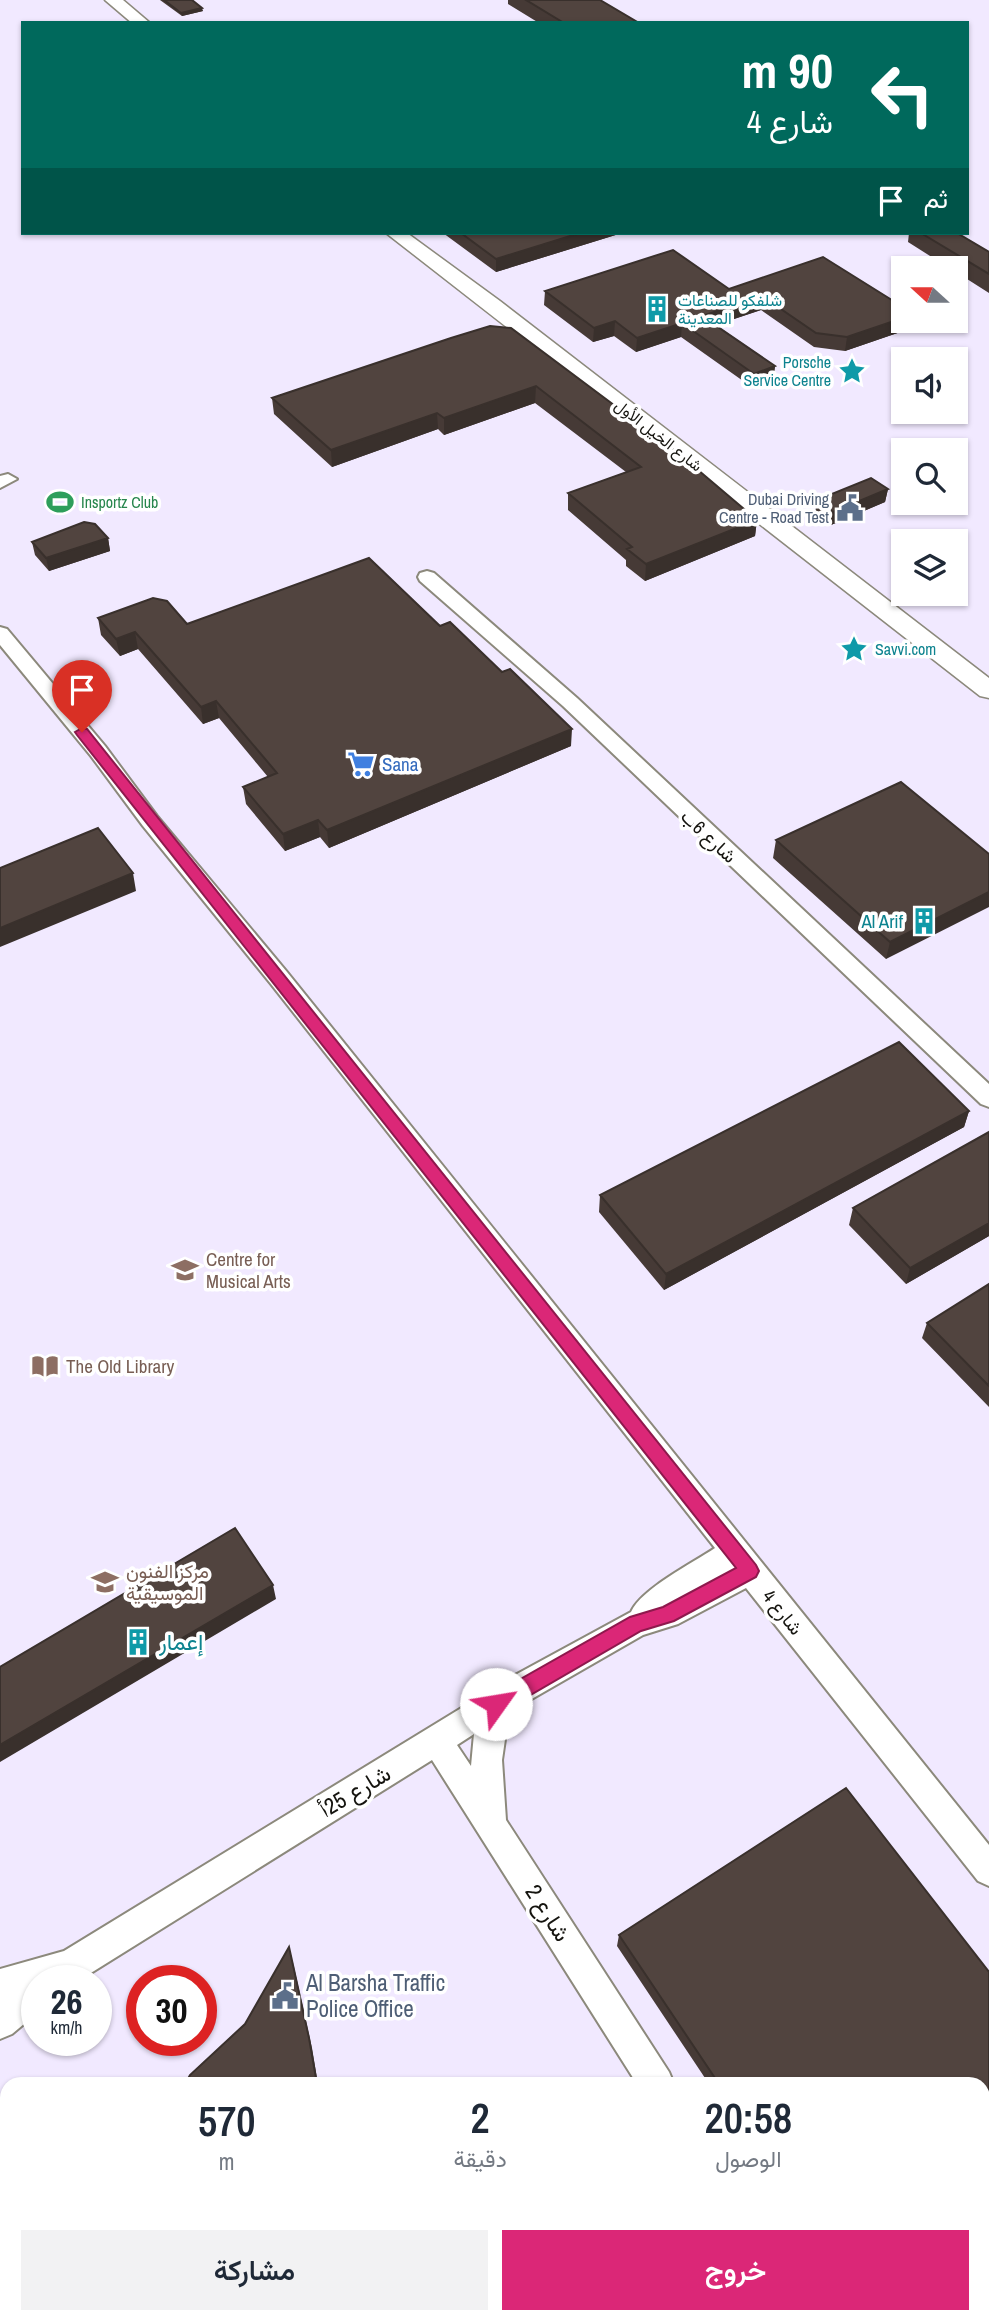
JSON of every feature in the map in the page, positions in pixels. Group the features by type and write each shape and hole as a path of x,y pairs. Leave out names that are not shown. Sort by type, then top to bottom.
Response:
{"main road":[{"path":"93,0 119,21"},
{"path":"113,0 139,21"},
{"name":"شارع الخيل الأول","path":"398,235 494,305 989,690"},
{"name":"شارع الخيل الأول","path":"424,235 989,666"}],"street":[{"name":"شارع 6ب","path":"427,577 570,702 989,1098"},
{"name":"شارع 4","path":"0,633 98,751 150,821 279,978 989,1870"},
{"name":"شارع 25أ","path":"76,1962 496,1704 636,1624 667,1614 742,1561"},
{"path":"496,1704 488,1739 485,1777 497,1836"},
{"name":"شارع 2","path":"437,1741 652,2077"},
{"path":"72,1965 76,1962"},
{"path":"0,1986 76,1962"},
{"path":"0,2022 21,2004"}],"shaded area":[{"path":"0,0 989,0 989,2077 0,2077"}],"building":[{"path":"164,0 192,0 202,8 181,13"},
{"path":"526,0 600,0 636,21 561,21"},
{"path":"464,235 574,235 496,259"},
{"path":"924,235 960,235 989,252 989,274 968,261 968,256 959,256"},
{"path":"673,250 729,289 823,257 891,300 891,322 847,337 816,333 762,296 702,316 775,366 754,374 682,323 637,338 615,321 594,328 545,291"},
{"path":"490,326 511,328 678,453 757,520 646,564 627,549 632,547 568,493 641,467 536,386 444,418 437,413 331,450 272,398"},
{"path":"871,478 888,489 833,512 817,500"},
{"path":"84,522 95,524 108,538 46,558 32,542"},
{"path":"369,558 440,626 450,622 502,672 510,669 572,729 327,830 318,820 283,834 243,787 277,773 216,701 201,707 135,632 116,639 98,618 153,598 167,601 187,624"},
{"path":"901,782 989,854 989,892 890,942 776,840"},
{"path":"98,828 133,873 0,928 0,868"},
{"path":"899,1042 969,1111 666,1274 600,1195"},
{"path":"989,1132 989,1223 910,1268 853,1208"},
{"path":"989,1284 989,1386 927,1323"},
{"name":"إعمار","path":"235,1528 273,1585 0,1745 0,1667"},
{"path":"846,1788 989,1972 989,2077 714,2077 619,1935"},
{"name":"Al Barsha Traffic Police Office","path":"289,1947 316,2077 189,2077 210,2056 217,2056 217,2050 245,2024"}],"place":[{"name":"شلفكو للصناعات المعدينة","path":"657,309"},
{"name":"Porsche Service Centre","path":"852,371"},
{"name":"Insportz Club","path":"60,502"},
{"name":"Dubai Driving Centre - Road Test","path":"850,508"},
{"name":"Savvi.com","path":"854,649"},
{"name":"Sana","path":"361,764"},
{"name":"Al Arif","path":"924,921"},
{"name":"Centre for Musical Arts","path":"185,1270"},
{"name":"The Old Library","path":"45,1366"},
{"name":"مركز الفنون الموسيقية","path":"105,1582"},
{"name":"إعمار","path":"138,1642"},
{"name":"Al Barsha Traffic Police Office","path":"285,1996"}],"route":[{"path":"82,732 150,821 279,978 750,1571 667,1614 636,1624 496,1704"}]}
